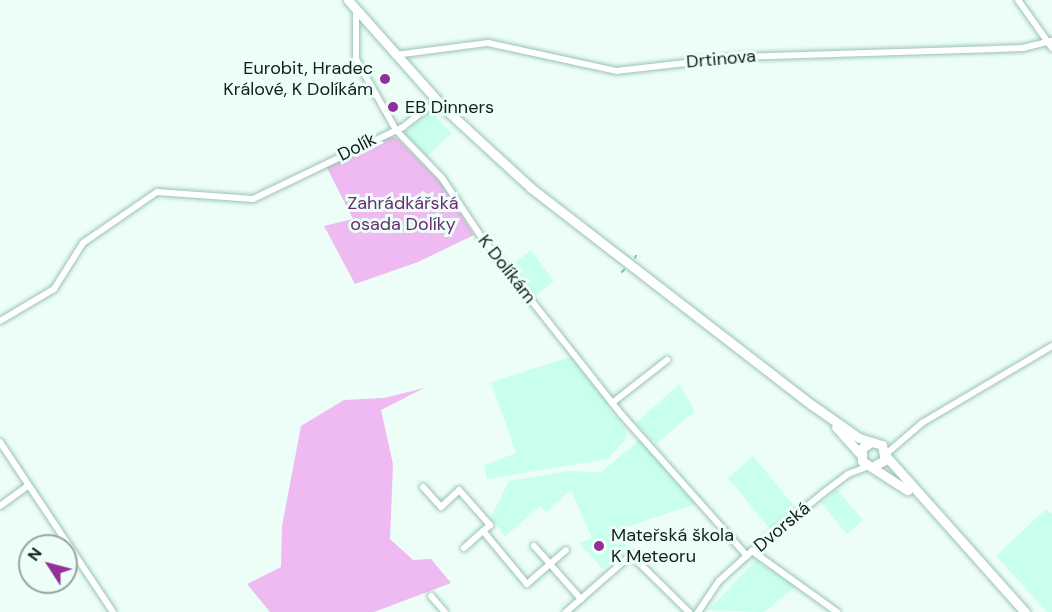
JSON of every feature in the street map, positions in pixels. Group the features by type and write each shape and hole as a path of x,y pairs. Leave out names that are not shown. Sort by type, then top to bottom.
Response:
{"main road":[{"path":"351,3 394,55 443,107 538,194 812,405 859,438 875,442 932,511 1024,612"},
{"path":"812,405 871,467 889,476 932,511"},
{"name":"Dvorská","path":"861,456 862,448 875,442"},
{"name":"Dvorská","path":"871,467 880,465 886,455"}],"street":[{"path":"1018,0 1050,44"},
{"name":"K Dolíkám","path":"351,3 359,23 356,59 396,130 442,178 483,238 612,403 750,554 837,612"},
{"name":"Drtinova","path":"394,55 488,44 616,71 774,55 1023,48 1050,44"},
{"name":"Dolík","path":"0,321 54,289 83,243 157,192 253,199 396,130 427,108 443,107"},
{"name":"Dvorská","path":"886,455 900,438 1052,346"},
{"path":"612,403 667,360"},
{"name":"Dvorská","path":"875,442 900,438"},
{"path":"0,442 113,612"},
{"name":"Dvorská","path":"698,612 719,581 848,474 861,456"},
{"name":"Dvorská","path":"848,474 871,467"},
{"path":"459,483 459,490 489,525 464,548"},
{"path":"0,506 28,486"},
{"path":"423,487 441,507 459,490"},
{"path":"483,531 527,584 566,550"},
{"path":"534,546 581,599"},
{"path":"566,612 631,555 689,612"},
{"path":"431,596 445,612"}],"shaded area":[{"path":"429,110 452,133 426,157 404,134"},
{"path":"531,250 554,281 534,297 509,267"},
{"path":"573,356 609,402 606,405 626,429 626,439 607,459 487,479 484,465 516,453 491,382"},
{"path":"679,384 695,411 656,444 636,423"},
{"path":"638,441 645,442 695,504 614,531 628,547 603,569 579,543 592,538 571,490 546,512 540,506 505,537 491,517 509,481 567,471 601,472"},
{"path":"753,456 796,508 770,529 728,478"},
{"path":"837,489 863,520 847,534 821,503"},
{"path":"1046,509 1052,514 1052,612 1047,612 996,556"},
{"path":"756,560 795,587 764,612 708,610"}],"green space":[{"name":"Zahrádkářská osada Dolíky","path":"387,135 398,139 443,185 474,235 418,262 355,284 324,226 353,219 326,166"},
{"path":"424,388 381,410 393,464 390,539 413,560 431,559 451,583 374,612 270,612 247,584 281,567 282,526 301,426 344,400 384,398"}],"place":[{"name":"Eurobit, Hradec Králové, K Dolíkám","path":"385,79"},
{"name":"EB Dinners","path":"393,107"},
{"name":"Mateřská škola K Meteoru","path":"599,546"}]}
